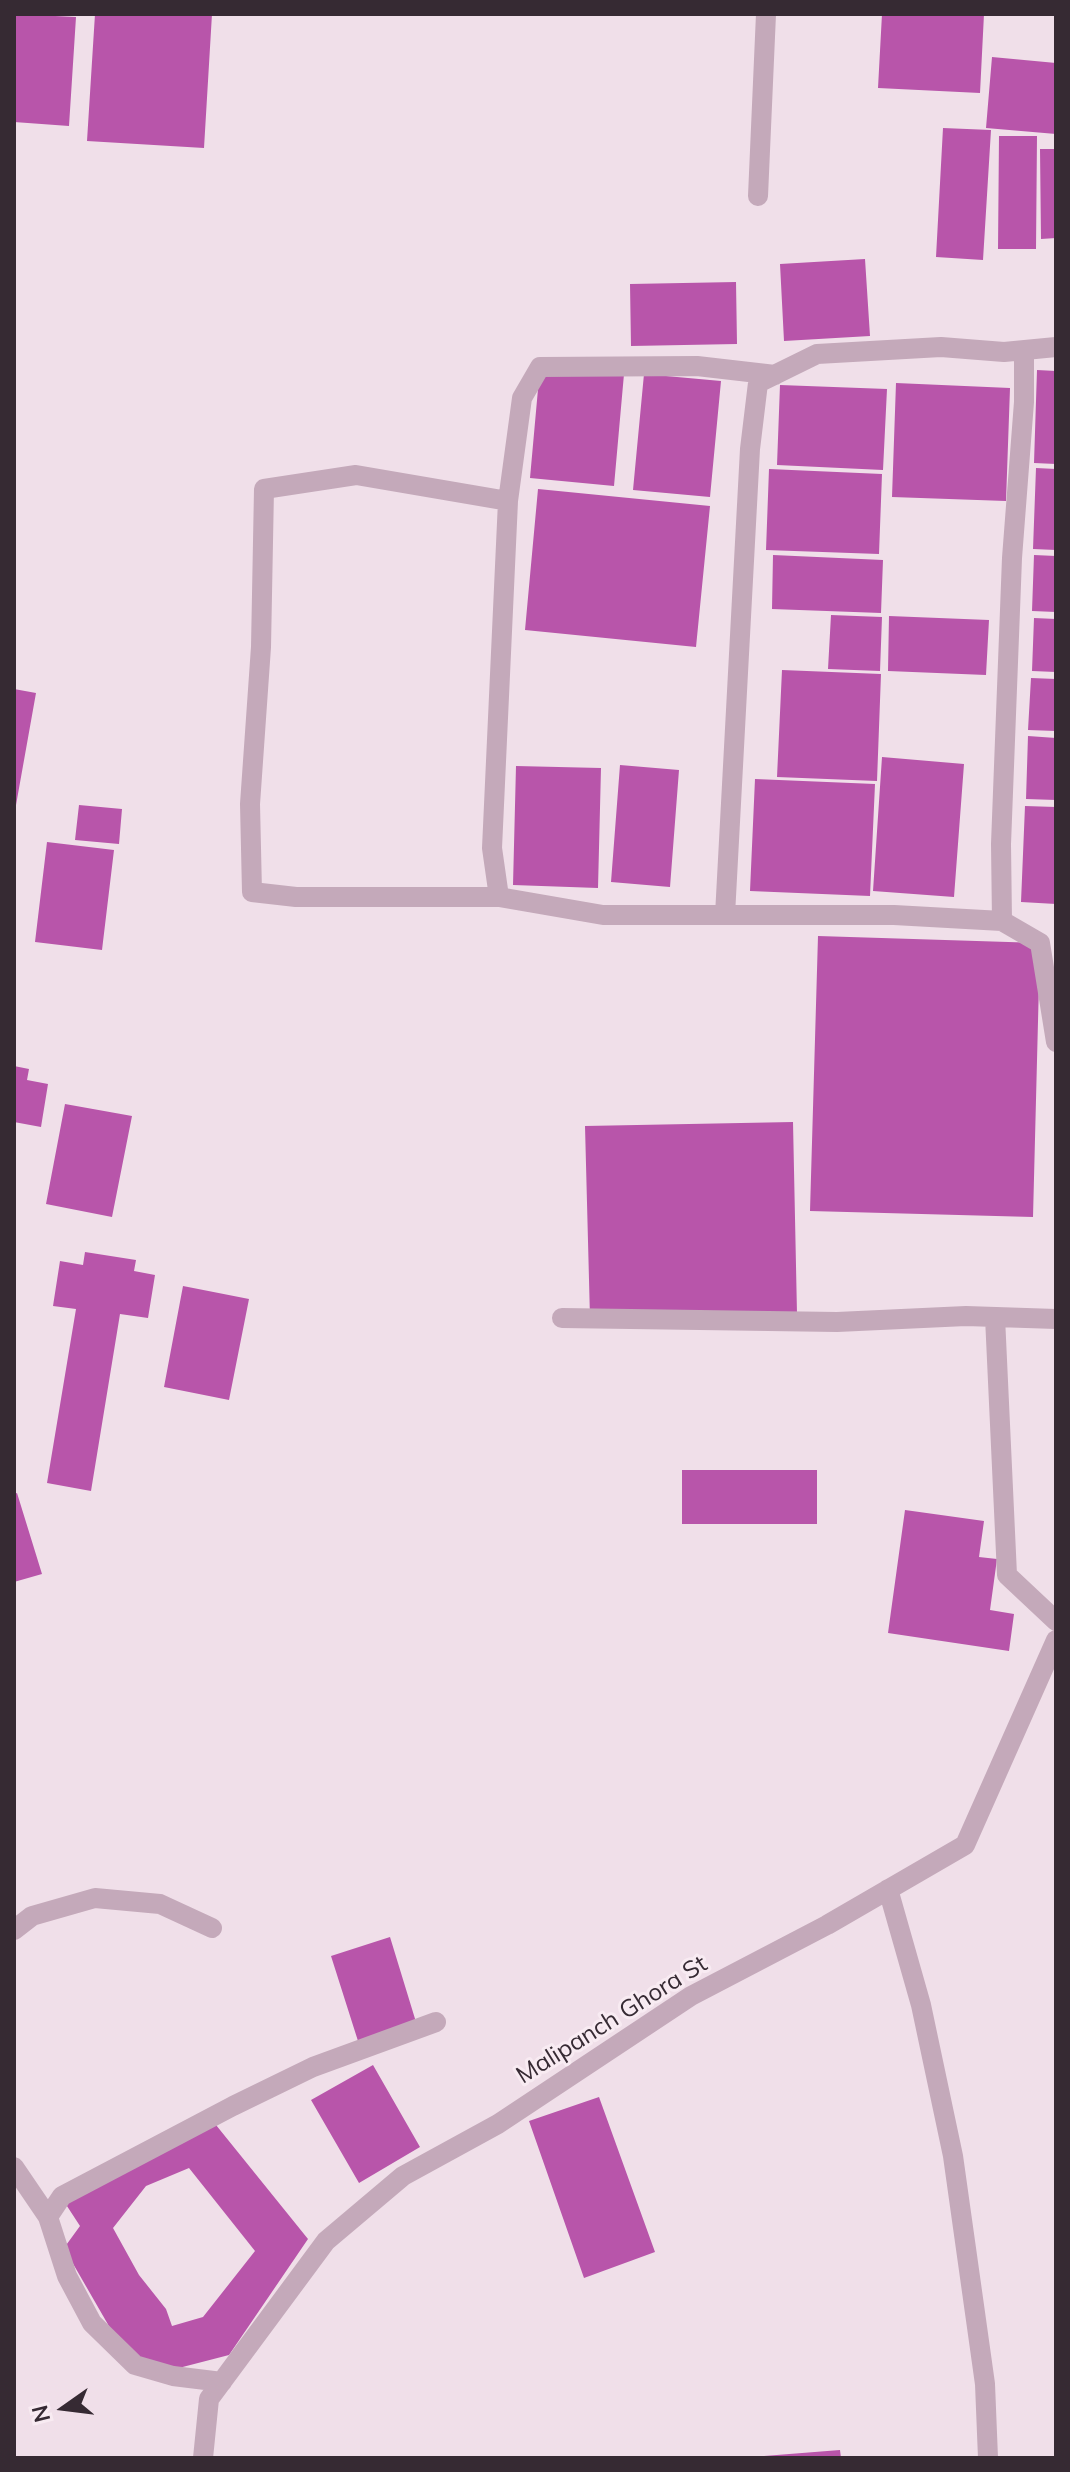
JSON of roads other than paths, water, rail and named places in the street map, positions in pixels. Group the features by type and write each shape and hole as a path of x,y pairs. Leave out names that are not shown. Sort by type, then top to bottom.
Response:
{"street":[{"path":"758,196 766,14"},
{"path":"725,915 750,449 758,383 817,354 941,347 1024,351 1056,347"},
{"path":"1002,921 1001,844 1012,558 1024,402 1024,351"},
{"path":"499,897 492,848 508,501 522,398 540,367 697,366 775,375"},
{"path":"508,501 356,475 264,489 261,647 250,804 252,892 296,897 499,897 603,915 894,915 1002,921 1048,940 1056,1042"},
{"path":"995,1317 1007,1575 1056,1621"},
{"path":"562,1318 837,1322 995,1317 1056,1319"},
{"name":"Malipanch Ghora St","path":"203,2458 209,2399 326,2241 403,2176 498,2124 691,1996 965,1845 1056,1640"},
{"path":"888,1889 921,2005 953,2156 985,2384 988,2458"},
{"path":"14,1930 32,1916 95,1898 160,1904 212,1928"},
{"path":"48,2217 62,2196 233,2106 313,2067 436,2022"},
{"path":"14,2167 48,2217 67,2276 92,2323 135,2365 173,2376 222,2382"}]}
